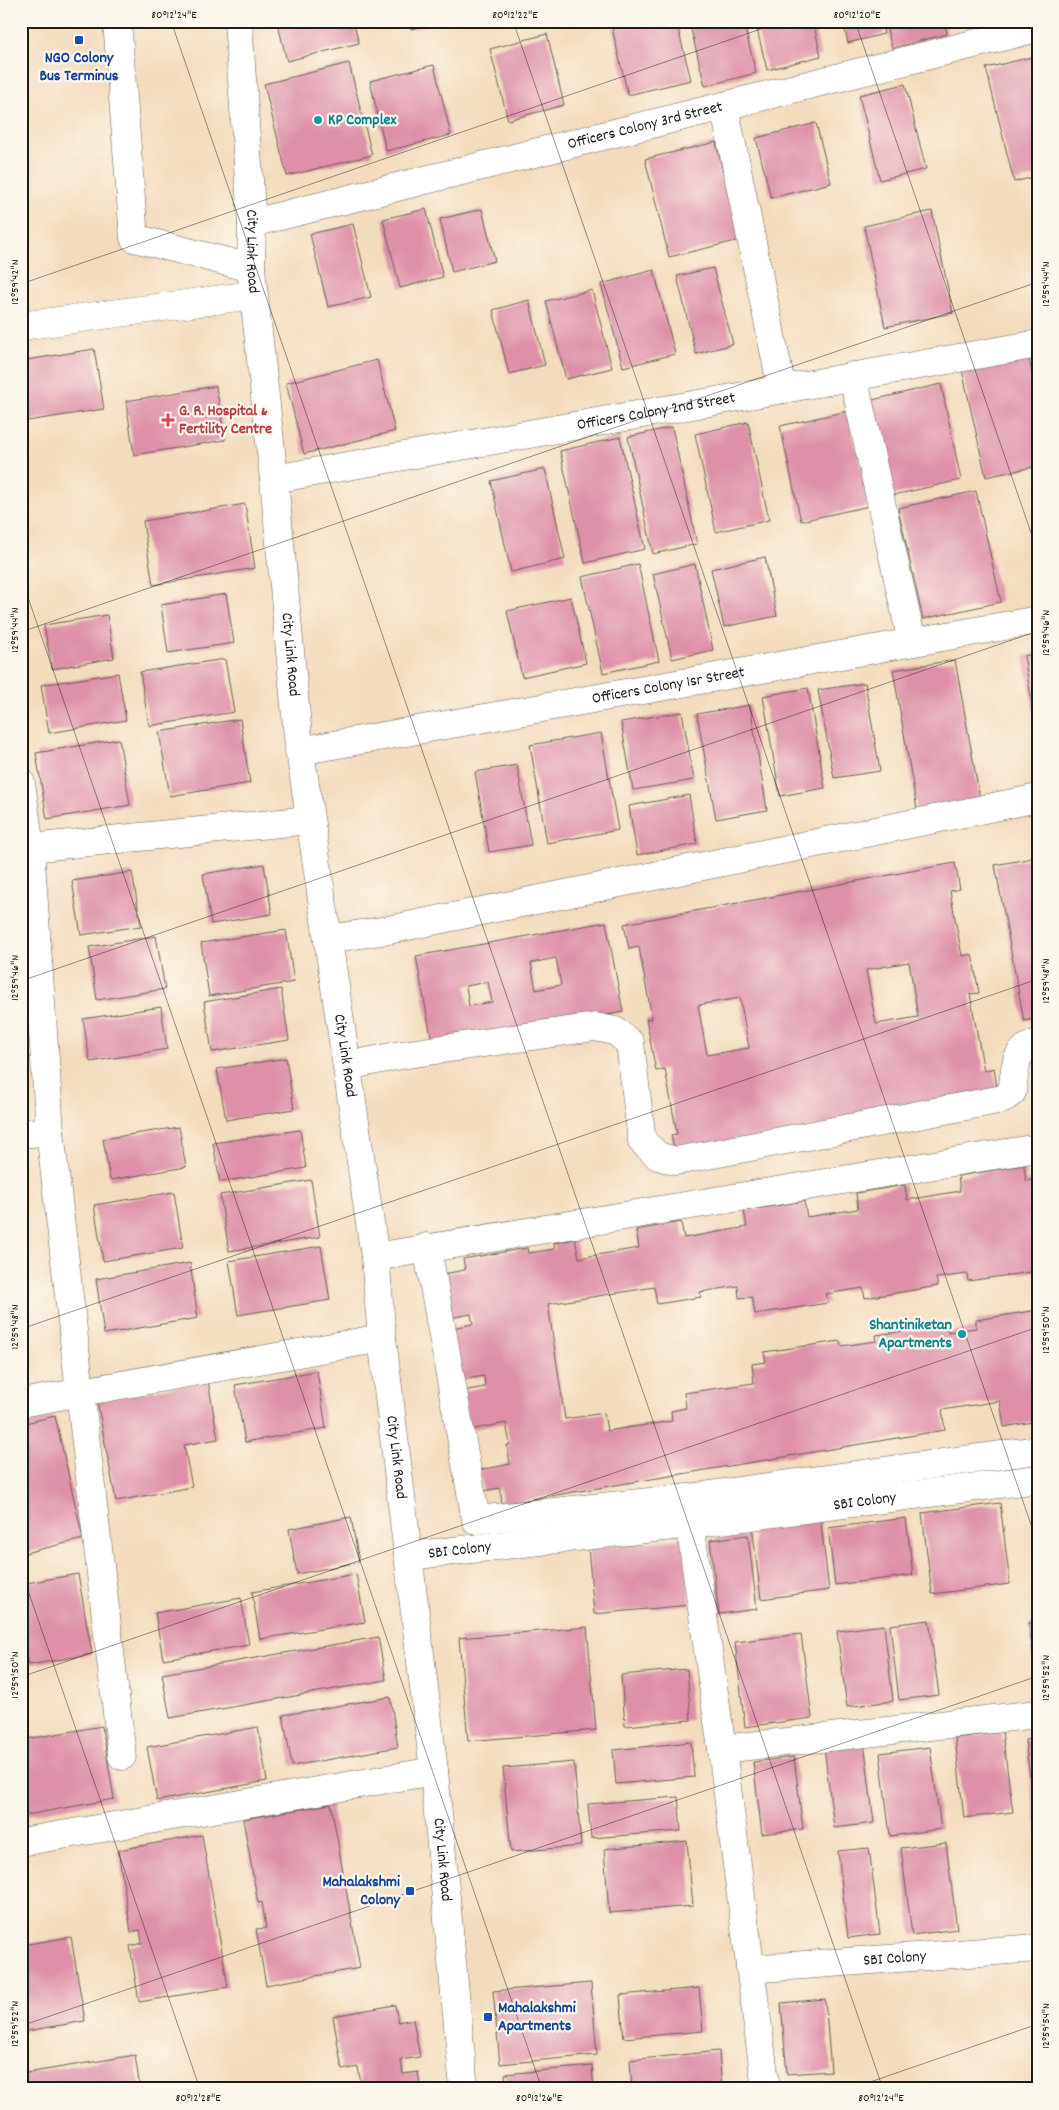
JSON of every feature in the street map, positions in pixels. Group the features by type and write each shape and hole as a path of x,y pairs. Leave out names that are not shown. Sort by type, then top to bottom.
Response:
{"street":[{"path":"118,21 134,238 251,268"},
{"name":"City Link Road","path":"238,21 252,223 251,268 253,295 274,479 299,751 375,1257 382,1338 434,1771 464,2089"},
{"name":"Officers Colony 3rd Street","path":"252,223 1038,28"},
{"path":"724,106 782,389"},
{"path":"21,326 253,295"},
{"name":"Officers Colony 2nd Street","path":"274,479 1038,344"},
{"path":"853,376 912,642"},
{"name":"Officers Colony 1sr Street","path":"299,751 1038,620"},
{"path":"21,783 30,848 50,1131 82,1393 122,1756"},
{"path":"328,939 381,931 1038,798"},
{"path":"30,848 310,820"},
{"path":"347,1066 401,1055 595,1027 615,1031 630,1042 642,1140 658,1156 676,1161 1003,1099 1012,1092 1015,1060 1024,1050 1038,1043"},
{"path":"21,1134 50,1131"},
{"path":"375,1257 1038,1148"},
{"path":"427,1247 476,1520 688,1498 1038,1450"},
{"path":"21,1404 382,1338"},
{"name":"SBI Colony","path":"409,1556 690,1524 1038,1480"},
{"path":"690,1524 722,1749 766,2089"},
{"path":"722,1749 1038,1714"},
{"path":"21,1842 434,1771"},
{"name":"SBI Colony","path":"750,1969 1038,1948"}],"building":[{"path":"277,21 353,21 359,43 287,61"},
{"path":"409,21 441,21 441,22 411,29"},
{"path":"642,21 676,21 691,80 628,95 612,28"},
{"path":"689,21 743,21 756,73 705,86"},
{"path":"755,21 813,21 821,56 767,70"},
{"path":"843,21 881,21 884,34 848,43"},
{"path":"885,21 944,21 947,34 892,48"},
{"path":"547,34 564,105 508,120 490,49"},
{"path":"1036,56 1038,63 1038,176 1014,182 986,68"},
{"name":"KP Complex","path":"349,63 372,155 287,176 264,84"},
{"path":"434,65 451,135 386,151 370,81"},
{"path":"905,84 926,169 880,180 859,95"},
{"path":"816,123 831,183 771,198 756,138"},
{"path":"716,142 740,240 669,257 645,159"},
{"path":"426,209 443,277 400,288 383,219"},
{"path":"482,209 495,261 452,272 440,219"},
{"path":"932,211 953,313 885,327 864,226"},
{"path":"353,224 371,297 328,307 310,234"},
{"path":"713,268 733,344 696,354 677,276"},
{"path":"654,270 675,354 623,367 601,284"},
{"path":"592,290 612,368 566,379 546,301"},
{"path":"529,300 545,365 509,374 493,310"},
{"path":"94,349 104,409 21,422 21,361"},
{"path":"1028,355 1038,398 1038,466 986,477 962,370"},
{"path":"377,360 395,431 304,454 286,383"},
{"path":"941,384 961,480 889,496 868,401"},
{"path":"216,386 225,440 134,455 126,401"},
{"path":"848,411 869,506 801,521 780,426"},
{"path":"748,422 769,520 716,532 695,434"},
{"path":"672,427 697,544 653,554 628,437"},
{"path":"620,437 645,549 585,563 560,451"},
{"path":"545,469 565,559 511,572 491,481"},
{"path":"976,491 1001,602 923,619 898,508"},
{"path":"245,504 255,568 153,585 143,521"},
{"path":"765,557 777,616 724,627 711,569"},
{"path":"638,564 659,661 603,673 582,577"},
{"path":"695,564 713,650 672,659 653,574"},
{"path":"226,594 234,643 168,653 161,605"},
{"path":"571,597 586,663 522,677 507,611"},
{"path":"107,615 114,658 52,669 44,625"},
{"path":"1038,653 1038,732 1037,732 1024,656"},
{"path":"225,659 234,712 149,726 140,672"},
{"path":"955,660 981,804 918,815 893,670"},
{"path":"118,673 126,720 49,733 41,685"},
{"path":"865,683 880,771 834,778 818,690"},
{"path":"808,688 825,788 780,796 763,696"},
{"path":"750,705 767,810 716,819 697,714"},
{"path":"682,712 694,780 633,790 621,722"},
{"path":"240,719 250,783 170,796 159,732"},
{"path":"601,733 618,830 547,843 530,745"},
{"path":"119,739 130,805 47,819 36,753"},
{"path":"517,765 531,845 489,852 475,772"},
{"path":"689,795 697,844 637,855 629,806"},
{"path":"1038,857 1038,1018 1024,1021 995,865"},
{"path":"955,863 960,889 950,891 962,956 972,954 979,993 970,994 984,1071 994,1068 998,1094 675,1153 671,1135 677,1134 665,1069 656,1071 646,1019 652,1019 639,947 629,949 624,924","holes":["909,962 918,1017 876,1024 866,970","740,998 749,1048 707,1055 698,1005"]},
{"path":"264,864 272,914 211,924 203,874"},
{"path":"132,872 141,926 81,935 72,881"},
{"path":"606,922 623,1012 433,1047 416,956","holes":["556,958 561,985 536,990 531,963","488,982 492,1002 469,1006 466,986"]},
{"path":"286,930 294,982 209,996 201,943"},
{"path":"156,936 165,989 97,1000 89,947"},
{"path":"281,989 289,1040 212,1052 204,1002"},
{"path":"161,1007 167,1049 90,1062 83,1019"},
{"path":"286,1058 294,1109 226,1120 217,1069"},
{"path":"179,1127 186,1167 110,1180 103,1139"},
{"path":"300,1130 306,1168 220,1182 213,1143"},
{"name":"Shantiniketan Apartments","path":"1024,1165 1026,1181 1038,1179 1038,1271 968,1281 967,1274 936,1278 938,1286 865,1298 863,1288 826,1294 828,1303 755,1314 752,1297 739,1298 738,1286 700,1292 701,1297 657,1304 654,1287 548,1304 565,1419 604,1413 607,1431 672,1421 671,1411 686,1408 684,1393 754,1383 752,1364 766,1362 764,1352 840,1341 841,1346 877,1341 876,1335 947,1325 948,1332 976,1328 976,1320 1038,1310 1038,1421 1004,1427 1000,1401 942,1410 945,1430 502,1504 500,1488 483,1491 480,1470 510,1464 507,1445 510,1445 506,1423 469,1430 463,1391 485,1387 484,1376 461,1380 452,1328 473,1324 471,1314 450,1318 443,1274 465,1270 463,1259 527,1248 528,1253 555,1249 554,1243 575,1239 579,1258 639,1248 636,1230 681,1222 684,1238 747,1227 744,1211 804,1201 807,1217 858,1209 856,1193 905,1185 907,1200 960,1191 958,1176"},
{"path":"311,1180 320,1237 229,1251 220,1195"},
{"path":"174,1192 183,1248 103,1261 94,1205"},
{"path":"321,1246 330,1300 238,1315 229,1261"},
{"path":"190,1263 198,1318 104,1334 96,1279"},
{"path":"317,1371 326,1428 245,1442 235,1385"},
{"path":"208,1381 218,1439 184,1445 192,1487 116,1501 97,1401"},
{"path":"55,1416 83,1539 21,1554 21,1424"},
{"path":"1000,1503 1010,1584 932,1594 922,1513"},
{"path":"820,1516 829,1590 761,1599 752,1525"},
{"path":"351,1517 359,1562 297,1574 289,1529"},
{"path":"906,1518 913,1575 835,1585 828,1528"},
{"path":"748,1535 757,1609 719,1614 710,1540"},
{"path":"684,1539 690,1605 594,1614 588,1547"},
{"path":"78,1574 92,1654 29,1665 21,1622 21,1584"},
{"path":"356,1574 365,1622 260,1639 252,1592"},
{"path":"241,1598 249,1645 163,1659 155,1613"},
{"path":"929,1620 939,1695 899,1700 890,1625"},
{"path":"1038,1622 1038,1684 1037,1684 1029,1623"},
{"path":"884,1625 893,1701 847,1707 837,1631"},
{"path":"587,1627 596,1730 468,1741 459,1638"},
{"path":"801,1634 812,1718 745,1727 735,1642"},
{"path":"378,1637 386,1680 170,1718 162,1674"},
{"path":"687,1669 691,1720 625,1726 621,1675"},
{"path":"390,1697 398,1747 292,1766 283,1715"},
{"path":"102,1726 114,1799 21,1816 21,1740"},
{"path":"258,1727 267,1781 157,1801 147,1747"},
{"path":"1002,1732 1013,1812 964,1818 955,1738"},
{"path":"1038,1738 1038,1831 1037,1831 1025,1740"},
{"path":"691,1742 694,1777 616,1784 613,1750"},
{"path":"864,1742 874,1823 834,1828 824,1747"},
{"path":"930,1747 941,1829 890,1836 880,1753"},
{"path":"794,1757 803,1829 762,1834 753,1762"},
{"path":"574,1762 581,1846 511,1852 503,1768"},
{"path":"678,1797 681,1831 591,1838 588,1804"},
{"path":"331,1804 360,1968 266,1985 256,1929 266,1928 262,1902 258,1903 243,1819"},
{"path":"202,1835 228,1987 139,2002 130,1946 142,1943 140,1930 131,1932 118,1850"},
{"path":"687,1841 693,1906 609,1913 604,1849"},
{"path":"946,1843 957,1929 912,1935 901,1848"},
{"path":"869,1848 880,1934 848,1938 838,1851"},
{"path":"71,1937 85,2021 21,2032 21,1945"},
{"path":"591,1983 597,2055 500,2064 493,1991"},
{"path":"699,1988 703,2031 624,2038 620,1995"},
{"path":"825,1999 831,2071 787,2074 781,2003"},
{"path":"395,2005 398,2022 413,2019 420,2057 401,2060 403,2074 418,2072 421,2089 362,2089 358,2067 342,2070 333,2016"},
{"path":"719,2051 722,2089 632,2089 630,2060"},
{"path":"135,2055 140,2089 21,2089 21,2074"},
{"path":"592,2066 594,2089 507,2089 505,2074"}],"place":[{"name":"NGO Colony Bus Terminus","path":"79,40"},
{"name":"KP Complex","path":"318,120"},
{"name":"G. R. Hospital & Fertility Centre","path":"168,420"},
{"name":"Shantiniketan Apartments","path":"962,1334"},
{"name":"Mahalakshmi Colony","path":"410,1891"},
{"name":"Mahalakshmi Apartments","path":"488,2017"}]}
